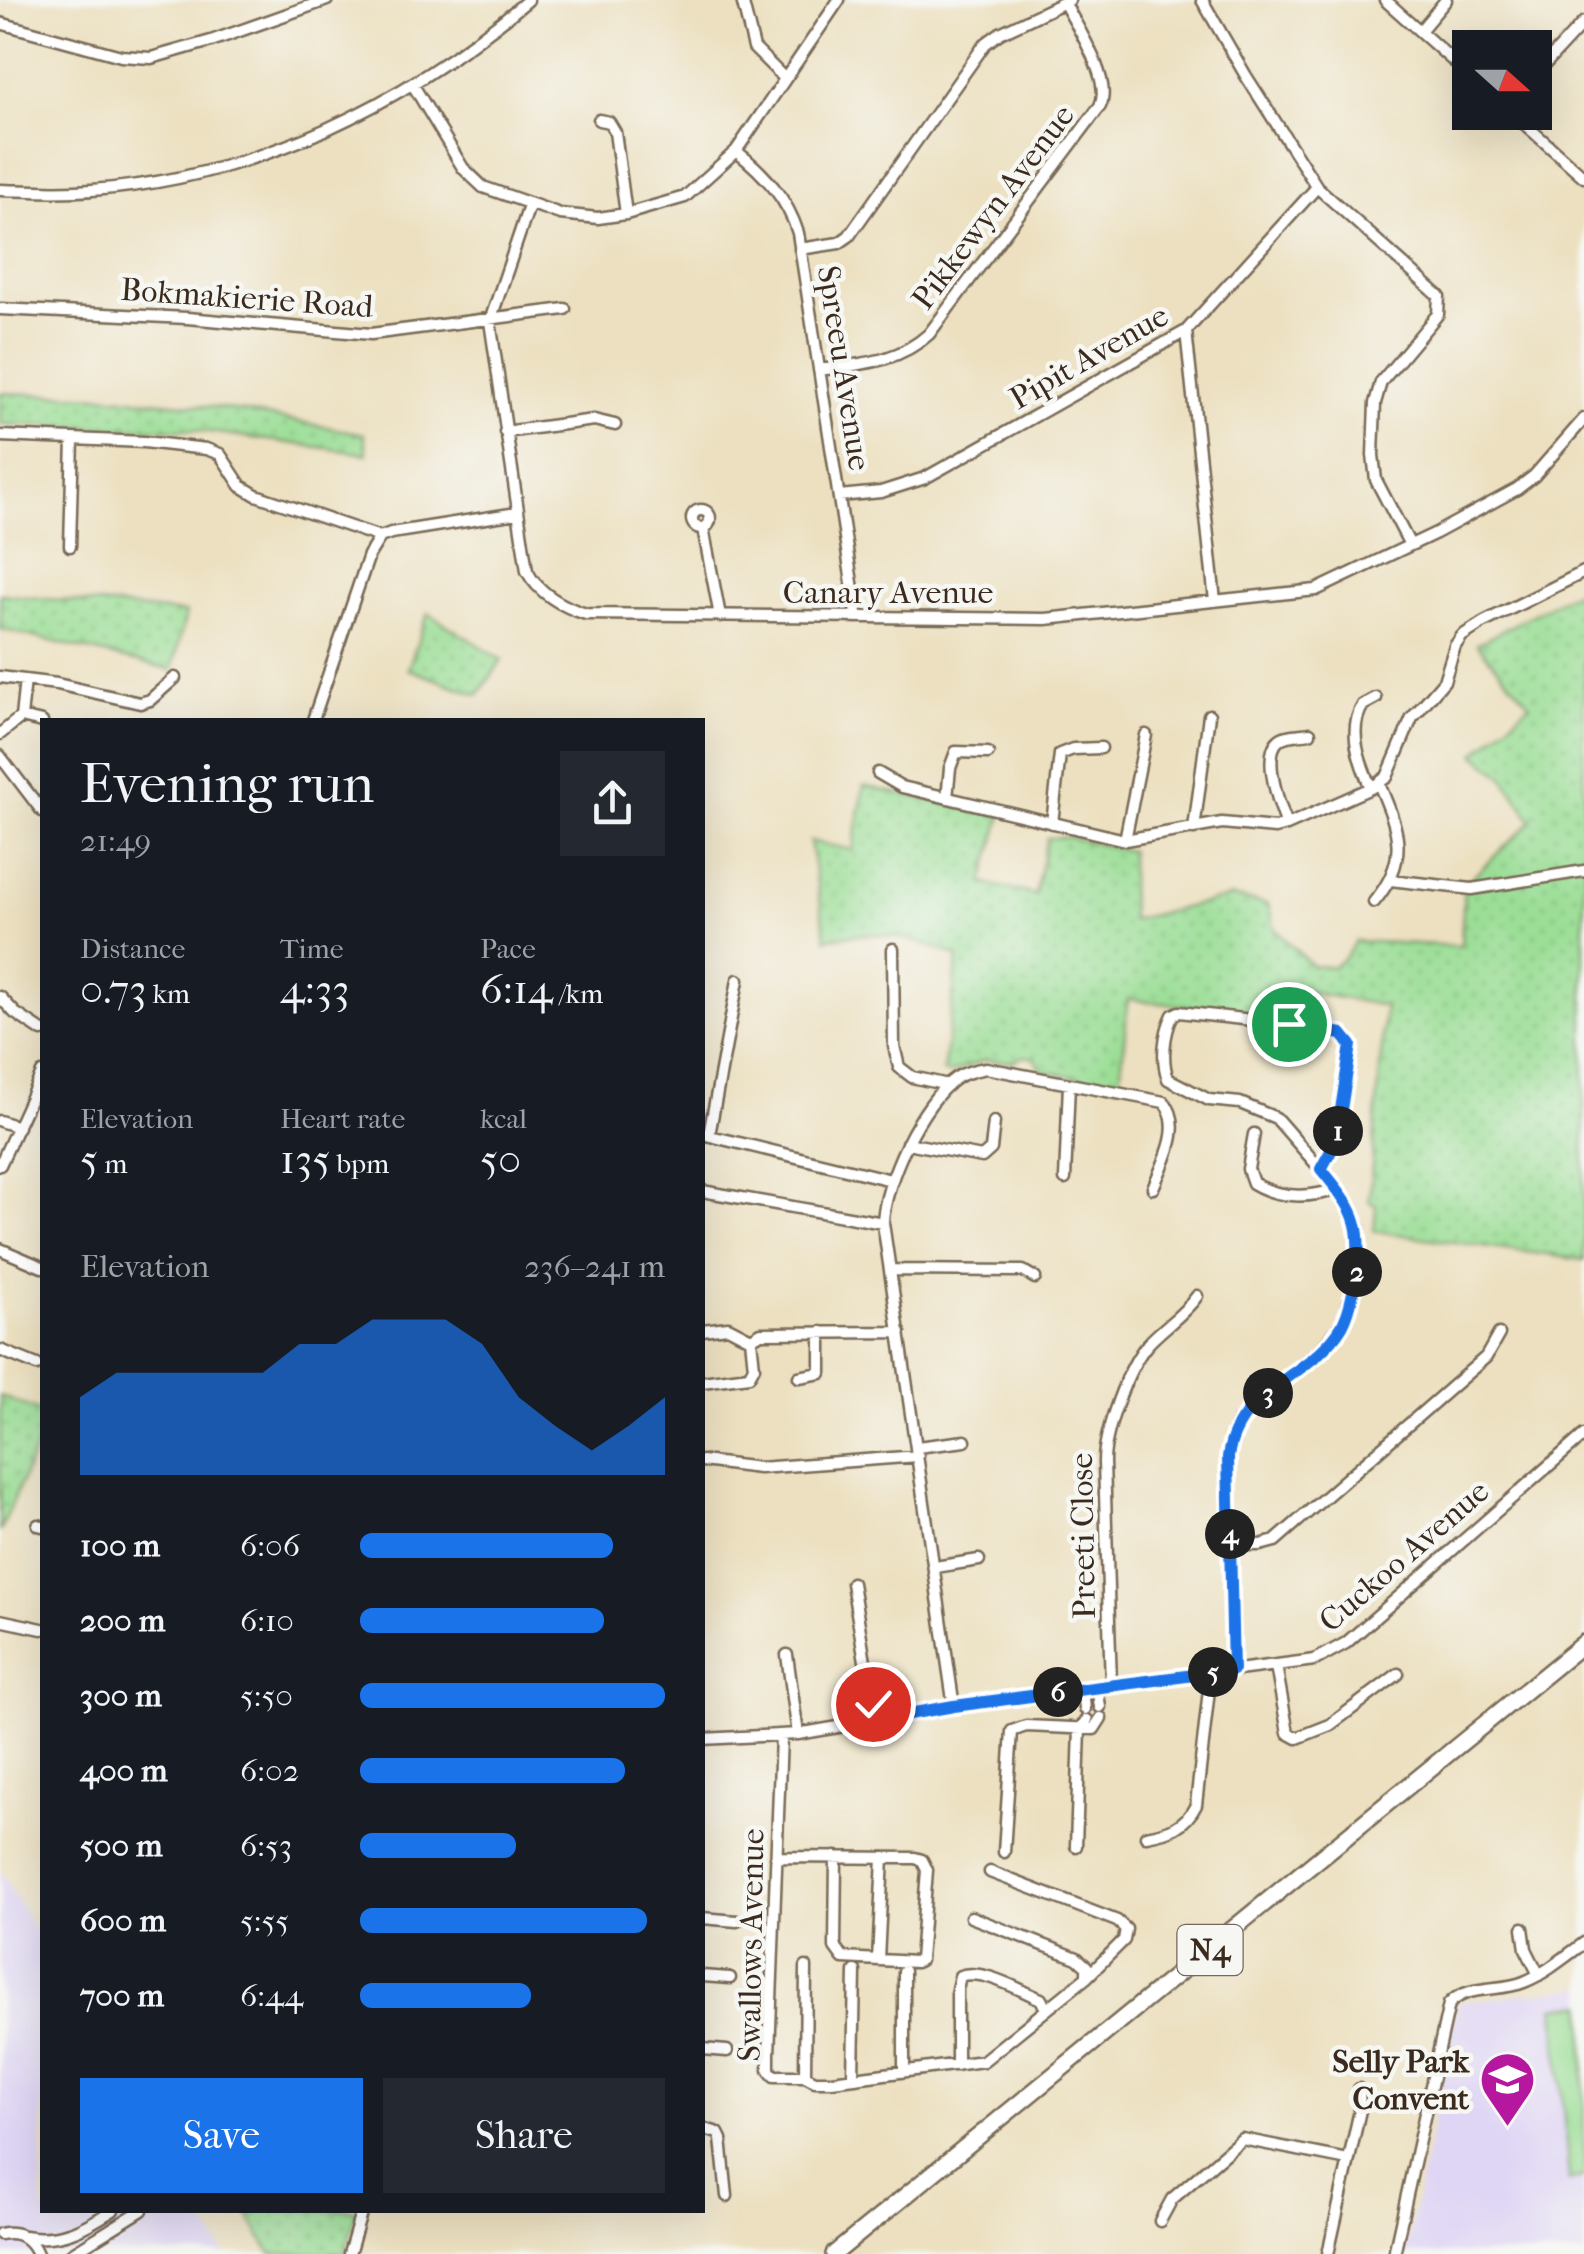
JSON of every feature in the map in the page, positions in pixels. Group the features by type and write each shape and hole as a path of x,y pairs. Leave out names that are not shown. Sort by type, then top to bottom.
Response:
{"highway":[{"name":"N4","path":"834,2254 1584,1642"}],"street":[{"path":"0,23 121,56 150,58 327,0"},
{"path":"0,190 94,190 194,176 256,158 317,135 413,85 490,32 528,0"},
{"path":"742,0 754,48 784,79"},
{"path":"413,85 472,180 529,206 578,217 626,214 685,198 736,150 838,0"},
{"path":"1202,0 1316,187 1439,296 1438,314 1381,382 1375,403 1376,480 1410,545"},
{"path":"1384,0 1452,60"},
{"path":"1420,31 1446,0"},
{"path":"800,249 839,243 849,236 985,44 1067,1"},
{"name":"Pikkewyn Avenue","path":"819,370 892,358 904,354 929,334 1100,106 1104,98 1102,81 1067,1"},
{"path":"1552,57 1584,22"},
{"path":"599,120 609,122 615,132 626,214"},
{"path":"1532,130 1584,176"},
{"name":"Spreeu Avenue","path":"736,150 754,165 792,215 857,616"},
{"name":"Pipit Avenue","path":"839,496 881,492 925,478 1186,332 1316,187"},
{"name":"Canary Avenue","path":"529,206 490,322 530,577 544,592 572,610 602,616 1046,619 1316,590 1517,490 1584,420"},
{"name":"Bokmakierie Road","path":"0,309 242,322 341,334 490,322 565,309"},
{"path":"1186,332 1214,601"},
{"path":"505,432 594,420 616,425"},
{"path":"0,436 144,442 214,451 224,458 241,486 256,496 380,537 402,530 517,513"},
{"path":"70,546 73,439"},
{"path":"704,528 720,616"},
{"path":"314,718 369,555 380,537"},
{"path":"878,773 902,787 1125,840 1222,823 1274,828 1287,825 1375,786 1392,768 1417,709 1444,681 1458,640 1484,622 1584,572"},
{"path":"0,677 68,686 140,702 150,700 175,678"},
{"path":"0,734 21,717 25,680"},
{"path":"1374,902 1390,880 1399,848 1399,836 1359,754 1354,726 1363,706 1376,698"},
{"path":"1194,829 1210,715"},
{"path":"21,717 40,722"},
{"path":"1287,825 1272,776 1273,750 1277,740 1310,734"},
{"path":"1125,840 1146,735"},
{"path":"1052,823 1060,754 1073,749 1101,748"},
{"path":"946,798 956,752 988,754"},
{"path":"0,756 40,808"},
{"path":"1390,880 1472,889 1584,870"},
{"path":"893,950 894,1046 899,1067 912,1077 948,1084"},
{"path":"738,980 706,1134 891,1180"},
{"path":"0,997 40,1030"},
{"path":"1233,1670 1228,1457 1236,1426 1334,1336 1348,1309 1356,1277 1359,1227 1338,1189 1268,1112 1240,1102 1209,1100 1174,1084 1164,1072 1169,1022 1179,1012 1289,1024 1346,1036 1351,1045 1336,1142 1321,1169"},
{"path":"954,1706 883,1223 891,1180 907,1143 948,1084 986,1068 1157,1100 1168,1106 1173,1122 1171,1139 1153,1188"},
{"path":"0,1165 40,1077"},
{"path":"1065,1179 1069,1084"},
{"path":"0,1121 18,1126"},
{"path":"907,1143 982,1157 991,1150 994,1122"},
{"path":"1254,1134 1248,1169 1249,1178 1259,1188 1304,1196 1338,1189"},
{"path":"705,1192 883,1223"},
{"path":"0,1249 40,1266"},
{"path":"891,1270 1023,1272 1035,1278"},
{"name":"Preeti Close","path":"1111,1685 1106,1432 1142,1352 1197,1296"},
{"path":"705,1330 728,1328 751,1339"},
{"path":"751,1339 761,1332 900,1332"},
{"path":"800,1377 820,1373 822,1332"},
{"path":"1230,1545 1260,1545 1276,1540 1486,1357 1499,1334"},
{"path":"705,1382 749,1376 754,1368 751,1339"},
{"path":"0,1350 37,1365"},
{"name":"Cuckoo Avenue","path":"705,1738 798,1734 954,1706 1315,1660 1337,1650 1584,1434"},
{"path":"705,1461 760,1468 918,1452 965,1441"},
{"path":"935,1567 979,1560"},
{"path":"852,1583 875,1720"},
{"path":"0,1620 40,1629"},
{"path":"787,1655 798,1734"},
{"path":"1276,1666 1288,1732 1296,1738 1330,1725 1398,1674"},
{"path":"1146,1836 1176,1828 1189,1818 1196,1805 1212,1672"},
{"path":"1004,1852 1012,1731 1084,1719 1098,1727 1101,1712 1097,1687"},
{"path":"1076,1846 1083,1689"},
{"name":"Swallows Avenue","path":"780,1736 770,2070 774,2076 805,2076 815,2081 982,2061 1087,1977 1124,1940 1124,1926 990,1872"},
{"path":"776,1857 836,1857 914,1858 922,1860 927,1870 920,1960 843,1958 838,1954 836,1857"},
{"path":"878,1960 883,1858"},
{"path":"970,1917 1077,1958 1087,1967 1087,1977"},
{"path":"705,1918 738,1921"},
{"path":"1522,1928 1526,1949 1539,1975"},
{"path":"1394,2254 1449,2004 1460,1994 1514,1986 1539,1975 1584,1943"},
{"path":"805,2076 806,1967"},
{"path":"854,2078 855,1971"},
{"path":"904,1971 904,2071"},
{"path":"705,1976 730,1978"},
{"path":"957,2065 960,1976 982,1976 1041,1999 1046,2009"},
{"path":"705,2049 727,2050"},
{"path":"1328,2254 1360,2110 1359,2089"},
{"path":"705,2129 722,2139 727,2196"},
{"path":"1160,2221 1172,2200 1242,2139 1348,2160"},
{"path":"24,2236 46,2239 70,2235 108,2213"},
{"path":"71,2254 137,2213"},
{"path":"349,2254 361,2213"},
{"path":"0,2234 18,2232 36,2254"}],"shaded area":[{"path":"0,1870 40,1940 40,2213 200,2213 224,2254 0,2254"},
{"name":"Selly Park Convent","path":"1584,1987 1584,2254 1405,2254 1458,2002"}],"green space":[{"path":"0,393 103,396 223,408 364,434 367,454 196,430 0,424"},
{"path":"1584,587 1584,1260 1374,1231 1376,1205 1369,1202 1385,1006 1291,989 1287,1019 1128,999 1120,1085 1042,1071 1035,1058 1024,1056 1013,1062 985,1060 949,1074 943,1072 958,957 894,936 861,934 826,939 810,841 853,850 864,786 1002,816 983,883 1035,895 1047,838 1068,837 1130,851 1131,920 1231,897 1268,904 1275,929 1312,966 1333,967 1346,957 1355,941 1461,946 1464,885 1532,821 1503,776 1475,754 1530,704 1477,644"},
{"path":"0,594 186,613 172,670 0,629"},
{"path":"428,613 502,660 478,695 408,669"},
{"path":"0,1396 40,1411 40,1438 0,1532"},
{"path":"1584,2004 1584,2178 1569,2180 1555,2007"},
{"path":"248,2213 356,2213 345,2254 271,2254"}],"place":[{"name":"Selly Park Convent","path":"1508,2128"}],"route":[{"path":"873,1704 875,1720 1233,1670 1228,1457 1233,1434 1255,1404 1320,1350 1344,1323 1360,1242 1352,1212 1321,1169 1336,1142 1351,1045 1342,1034 1289,1024"}]}
